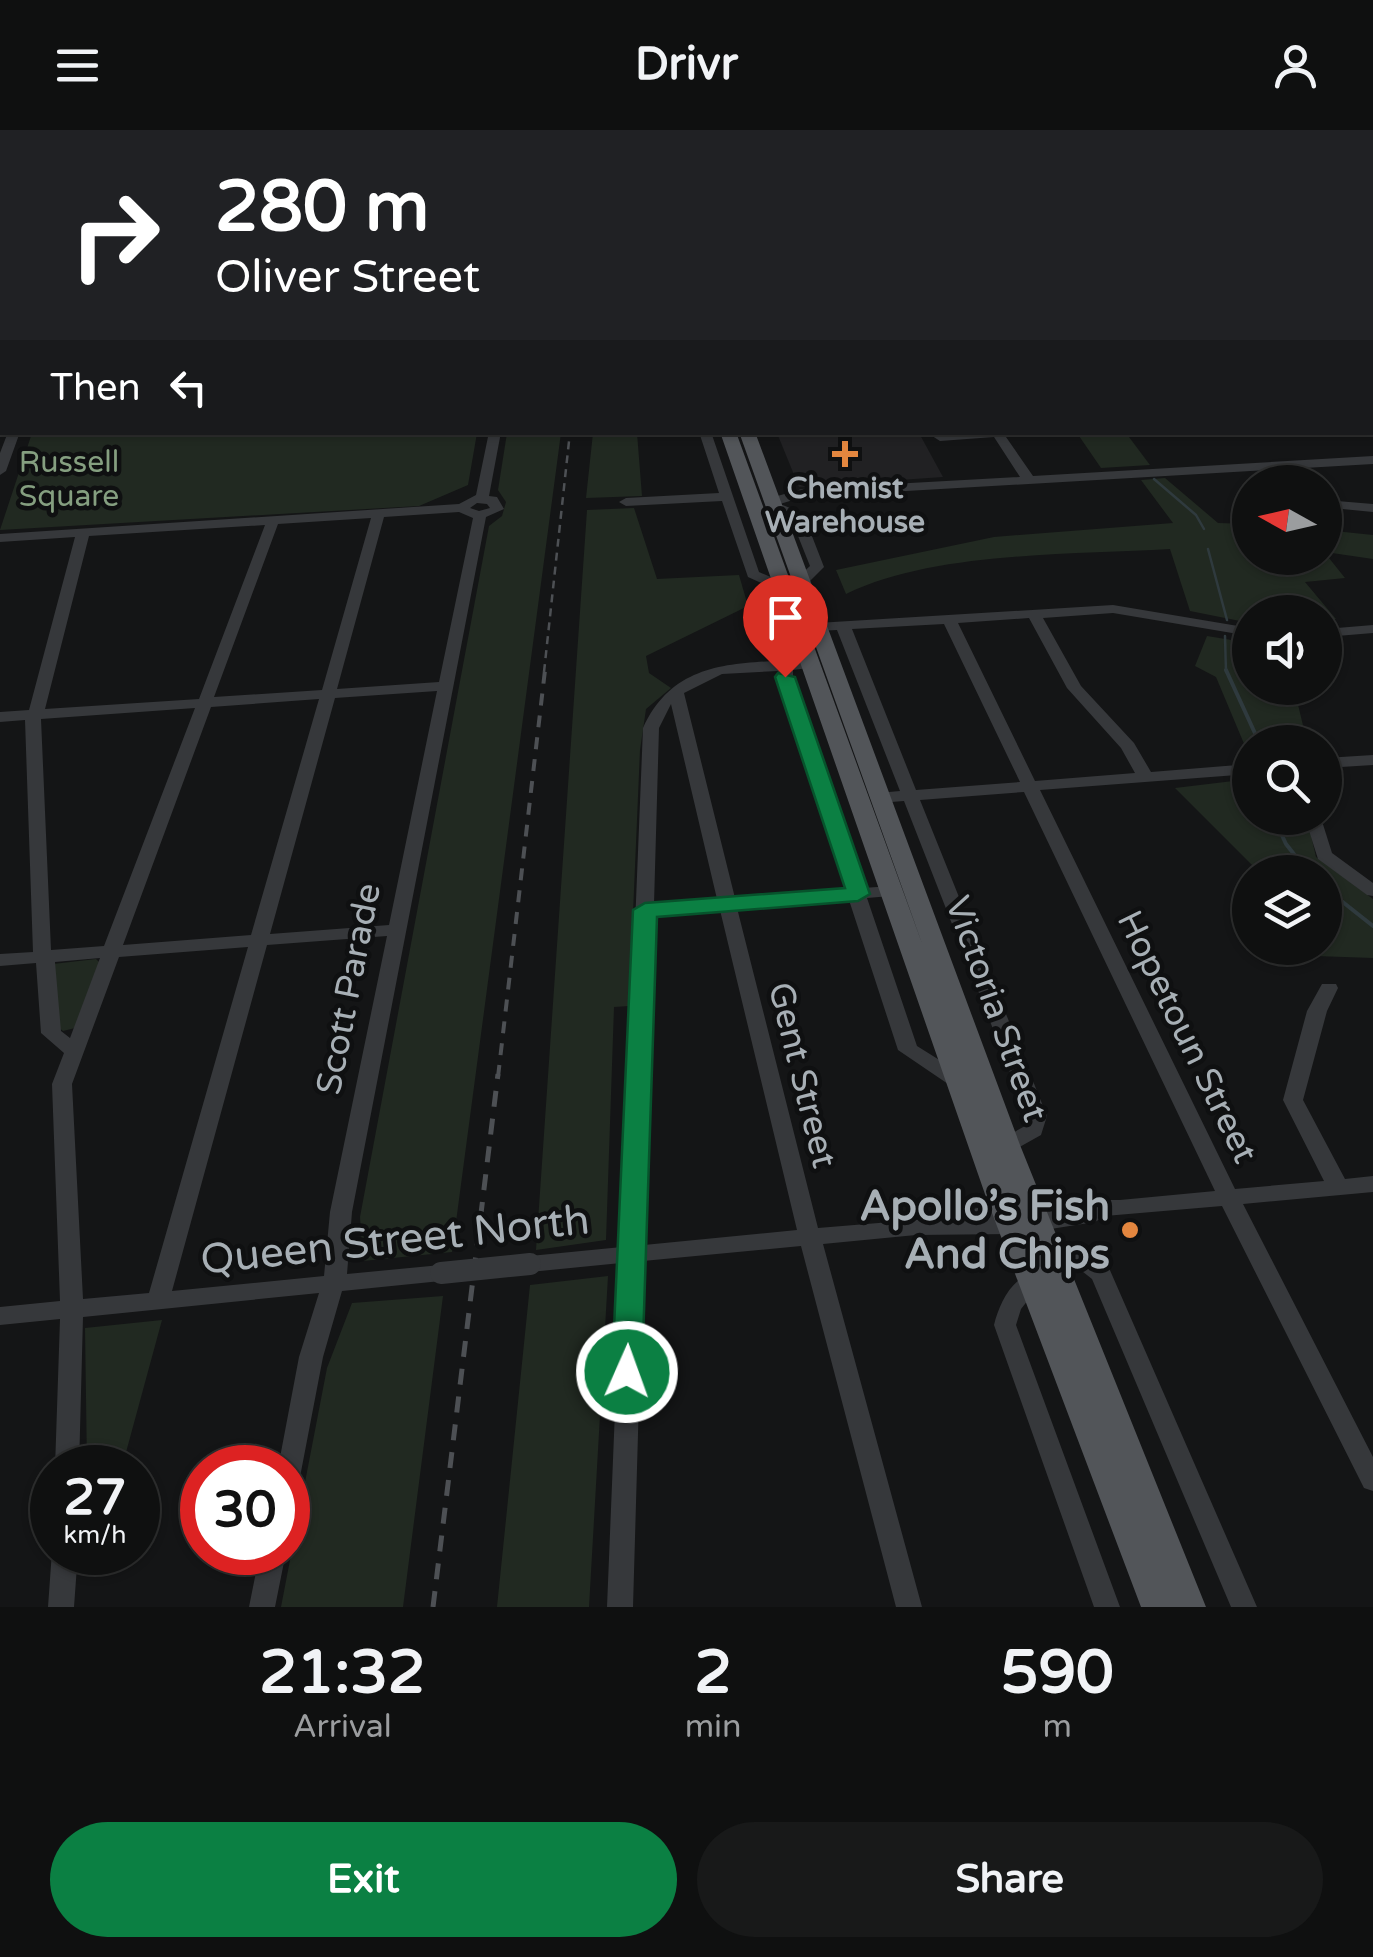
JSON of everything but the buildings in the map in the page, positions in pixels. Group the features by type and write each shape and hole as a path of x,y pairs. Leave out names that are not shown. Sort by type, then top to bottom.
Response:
{"main road":[{"name":"Victoria Street","path":"730,435 766,500"},
{"name":"Victoria Street","path":"748,435 805,622 878,798 1007,1145 1027,1223 1032,1281 1158,1607"},
{"name":"Victoria Street","path":"805,622 810,664 958,1081 1027,1223 1189,1607"}],"street":[{"path":"0,471 13,435"},
{"name":"Scott Parade","path":"294,1445 315,1343 334,1284 341,1212 445,686 474,507 494,435"},
{"path":"706,435 752,574 792,584 817,567 796,513 766,500"},
{"path":"937,435 979,435"},
{"path":"999,435 1030,480"},
{"path":"766,500 793,494 1373,460"},
{"path":"626,502 726,496"},
{"path":"1342,505 1373,508"},
{"path":"0,538 474,507"},
{"path":"158,1302 378,516"},
{"path":"69,1445 72,1310 60,1110 74,1050 272,523"},
{"path":"74,1050 50,1033 43,957 34,714 83,533"},
{"path":"805,622 844,626 1127,610 1232,629"},
{"path":"1034,614 1078,693 1128,746 1146,778"},
{"name":"Hopetoun Street","path":"949,619 1229,1198 1373,1481"},
{"path":"844,626 1037,1116 1034,1130 1007,1145"},
{"path":"1342,632 1373,629"},
{"path":"620,1607 651,728 661,706 676,691 714,671 810,664"},
{"path":"786,665 785,677 908,1050 958,1081"},
{"path":"0,717 445,686"},
{"name":"Gent Street","path":"676,691 809,1237 909,1607"},
{"path":"1342,763 1373,760"},
{"path":"878,798 1232,771"},
{"path":"1319,835 1324,855 1373,891"},
{"path":"645,910 891,891"},
{"path":"0,960 397,930"},
{"path":"1329,988 1317,1011 1293,1100 1338,1187"},
{"path":"1027,1223 1120,1208 1372,1186"},
{"path":"1027,1223 1101,1274 1244,1607"},
{"name":"Queen Street North","path":"0,1316 916,1227 1027,1223"},
{"path":"1032,1281 1010,1306 1005,1324 1107,1607"},
{"path":"60,1607 63,1575"},
{"path":"262,1607 268,1575"}],"shaded area":[{"path":"778,435 920,435 943,477 799,487"}],"green space":[{"name":"Russell Square","path":"31,435 477,435 468,485 419,506 0,530"},
{"path":"507,435 561,435 452,1252 363,1261 360,1217 489,526 502,516 506,502 498,490"},
{"path":"593,435 637,435 642,496 586,498"},
{"path":"1078,435 1128,435 1150,465 1101,468"},
{"path":"1165,478 1218,523 1232,523 1232,575 1342,574 1345,578 1305,582 1316,595 1232,595 1232,619 1190,611 1170,549 961,562 881,580 846,594 836,570 994,537 1173,523 1141,480"},
{"path":"634,508 657,579 739,575 748,606 646,656 649,673 671,688 646,709 640,750 629,1006 614,1007 606,1240 536,1250 587,510"},
{"path":"1342,532 1373,535 1373,559 1342,554"},
{"path":"1207,636 1232,640 1232,705 1298,705 1303,725 1236,725 1216,677 1195,666"},
{"path":"1232,781 1232,835 1311,835 1316,855 1242,855 1175,788"},
{"path":"1342,876 1373,899 1373,958 1342,957"},
{"path":"96,959 100,963 75,1028 63,1031 58,1027 53,964"},
{"path":"608,1276 589,1607 497,1607 530,1285"},
{"path":"443,1296 403,1607 281,1607 287,1575 310,1575 310,1456 327,1368 352,1303"},
{"path":"162,1320 128,1445 87,1445 85,1328"}],"waterway":[{"path":"1154,479 1196,515 1204,529"},
{"path":"1208,549 1227,620"},
{"path":"1225,636 1226,672"},
{"path":"1226,670 1251,725"},
{"path":"1282,835 1295,855"},
{"path":"1342,901 1373,926"}],"railway":[{"path":"544,672 570,435"},
{"path":"498,1077 545,670"},
{"path":"433,1607 498,1074"}],"place":[{"name":"Chemist Warehouse","path":"845,454"},
{"name":"Apollo’s Fish And Chips","path":"1130,1230"}],"route":[{"path":"627,1372 645,910 858,894 785,677"}]}
